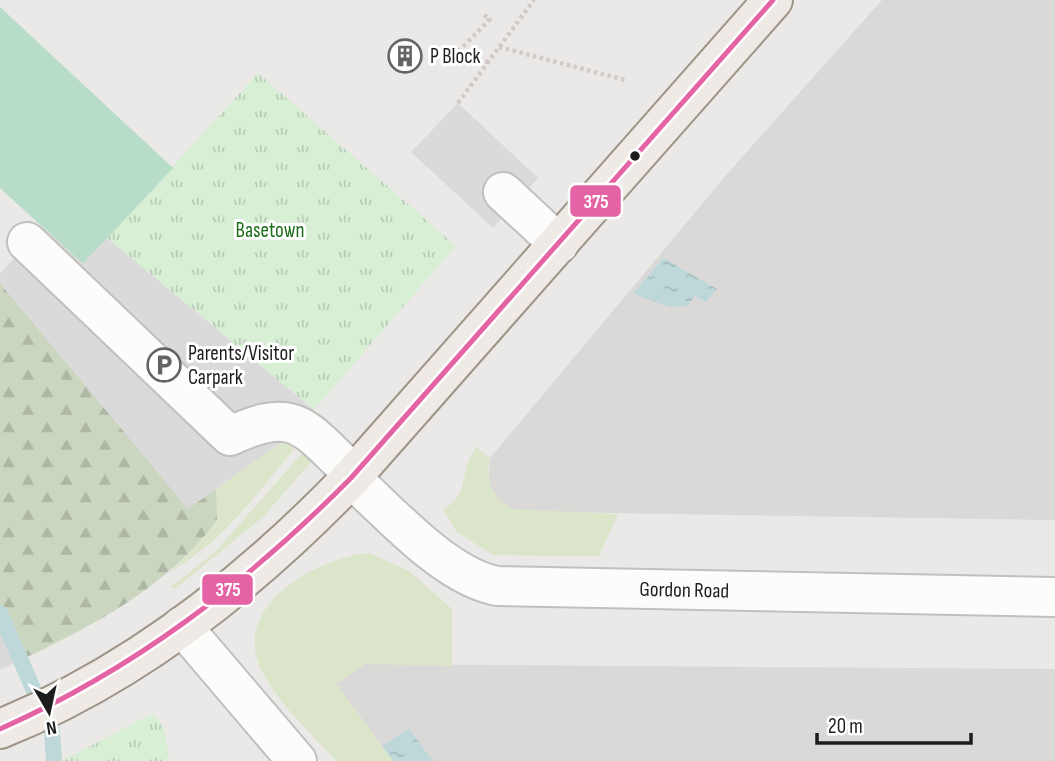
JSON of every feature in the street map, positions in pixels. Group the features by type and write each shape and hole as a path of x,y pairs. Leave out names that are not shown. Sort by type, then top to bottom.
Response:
{"main road":[{"path":"2,728 93,684 182,626 281,547 353,476 773,0"}],"street":[{"path":"503,192 559,244"},
{"name":"Gordon Road","path":"27,242 230,436 266,421 289,421 302,427 447,562 470,577 496,586 1055,597"},
{"path":"182,626 296,761"}],"path":[{"path":"458,103 534,0"},
{"path":"484,15 490,19 457,53 488,62"},
{"path":"499,47 625,79"}],"shaded area":[{"path":"882,0 1055,0 1055,520 541,512 512,509 499,501 488,483 490,458 728,173"},
{"path":"458,103 538,178 493,228 411,152"},
{"name":"Parents/Visitor Carpark","path":"42,226 83,264 107,238 314,410 283,441 188,509 0,283 0,274"},
{"path":"0,613 21,660 0,670"},
{"path":"364,664 1055,669 1055,761 393,761 336,684"}],"green space":[{"path":"0,7 173,168 83,264 0,188"},
{"name":"Basetown","path":"258,73 456,246 314,410 107,238"},
{"path":"0,283 188,508 216,489 217,520 198,544 176,565 128,602 102,618 21,660 0,613"},
{"path":"283,441 298,444 255,497 207,546 170,572 197,545 210,525 216,502 216,489"},
{"path":"476,447 490,458 488,474 494,494 512,509 618,514 599,556 493,555 457,532 443,510 457,497"},
{"path":"306,449 312,456 311,462 263,517 175,589 171,587 215,552"},
{"path":"369,553 409,571 452,609 452,666 365,664 336,684 393,761 336,761 291,713 270,685 257,659 255,637 261,618 273,600 289,585 308,572 329,563"},
{"path":"154,713 165,731 169,761 61,761"}],"water":[{"path":"663,258 717,289 706,302 695,296 687,306 670,307 633,294"},
{"path":"409,729 433,761 393,761 382,746"}],"waterway":[{"path":"0,613 52,732 54,761"}],"transit line":[{"name":"375","path":"0,729 50,705 143,651 230,588 312,516 351,478 773,0"}],"place":[{"name":"P Block","path":"405,56"},
{"name":"Parents/Visitor Carpark","path":"164,365"}]}
